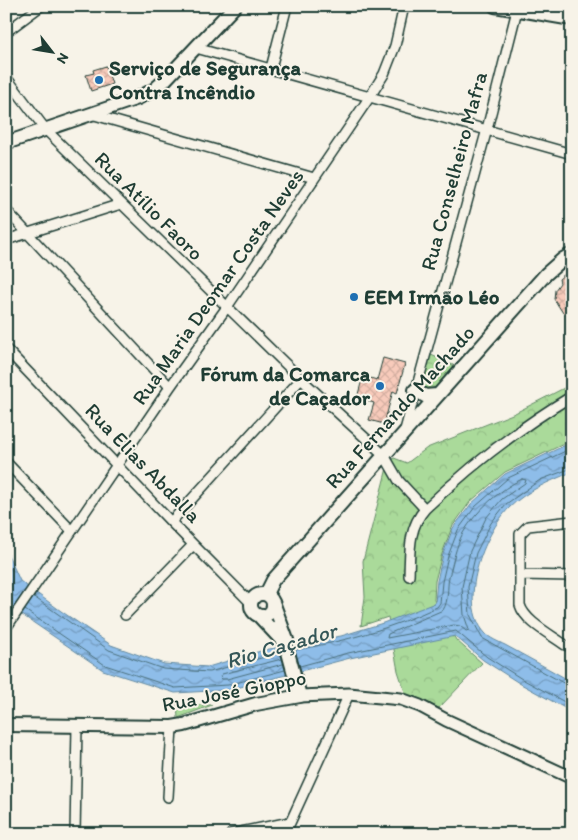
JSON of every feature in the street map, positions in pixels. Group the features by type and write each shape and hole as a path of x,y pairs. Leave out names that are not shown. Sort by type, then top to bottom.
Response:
{"main road":[{"path":"6,143 138,98 155,89 235,6"},
{"path":"495,6 517,8 572,19"},
{"name":"Rua Fernando Machado","path":"269,598 273,580 546,274 563,259 572,254"},
{"path":"415,390 425,396 437,396"},
{"path":"269,598 258,595 251,603 252,609 287,646"},
{"path":"259,616 269,614 273,609 269,598"},
{"path":"269,598 287,640 300,696"},
{"name":"Rua José Gioppo","path":"6,725 172,727 256,704 300,696"}],"street":[{"path":"6,32 41,6"},
{"path":"271,68 288,6"},
{"name":"Rua Maria Deomar Costa Neves","path":"6,628 369,98 384,74 395,46 404,6"},
{"name":"Rua Conselheiro Mafra","path":"404,434 487,129 517,8"},
{"path":"196,48 572,154"},
{"name":"Rua Atílio Faoro","path":"6,77 46,130 226,307 384,456 399,481 425,510"},
{"path":"91,114 314,178"},
{"path":"6,240 122,204"},
{"path":"6,210 170,387"},
{"name":"Rua Elias Abdalla","path":"6,349 251,603"},
{"path":"171,522 301,379"},
{"path":"409,576 412,533 418,517 479,461 572,396"},
{"path":"6,462 72,531"},
{"path":"572,522 528,526 520,534 520,606 522,611 528,618 572,648"},
{"path":"125,615 193,544"},
{"path":"520,576 572,576"},
{"path":"284,834 349,694"},
{"name":"Rua José Gioppo","path":"300,696 349,694 401,699 420,706 446,720 572,778"},
{"path":"75,834 77,726"},
{"path":"168,797 172,727"},
{"path":"231,834 290,822"}],"green space":[{"path":"429,354 455,366 435,392 428,395 420,386"},
{"path":"572,384 572,440 505,472 470,502 452,527 442,554 435,581 434,600 456,640 482,663 439,708 406,695 398,671 388,617 361,626 365,597 363,561 387,468 394,458 407,463 427,448 515,413"},
{"path":"177,705 212,705 178,718"}],"water":[{"path":"572,442 572,472 523,496 509,508 491,534 477,569 473,604 477,620 487,635 572,682 572,712 519,683 483,660 455,636 350,658 229,690 175,693 103,670 6,604 6,550 20,581 61,611 111,645 164,664 208,667 264,650 341,636 383,623 435,603 437,581 443,554 453,528 471,504 505,474"}],"building":[{"name":"Serviço de Segurança Contra Incêndio","path":"106,66 112,84 91,91 86,75 94,73 93,70"},
{"path":"572,268 572,313 563,313 554,299 555,290 560,283 559,279"},
{"name":"Fórum da Comarca de Caçador","path":"383,358 405,364 397,393 393,391 384,424 369,420 374,403 357,398 363,376 377,380"}],"place":[{"name":"Serviço de Segurança Contra Incêndio","path":"99,80"},
{"name":"EEM Irmão Léo","path":"354,297"},
{"name":"Fórum da Comarca de Caçador","path":"380,386"}],"water label":[{"name":"Rio Caçador","path":"281,645"}]}
